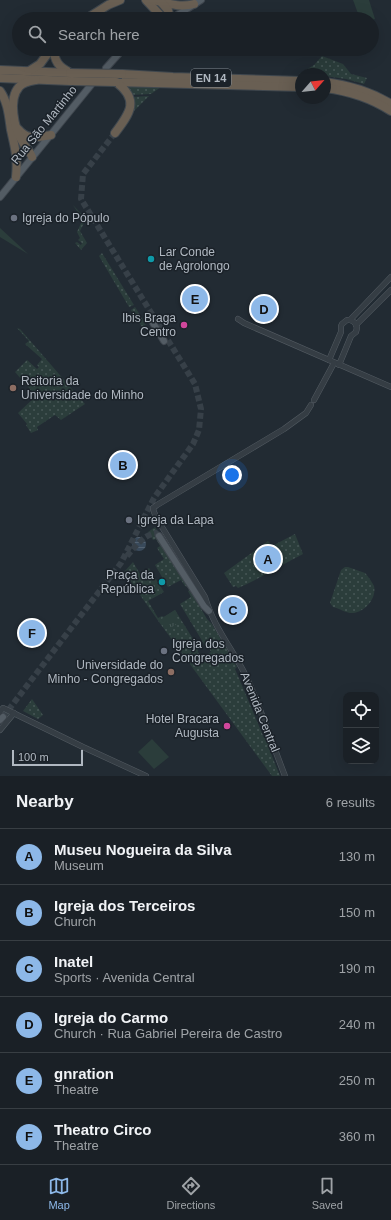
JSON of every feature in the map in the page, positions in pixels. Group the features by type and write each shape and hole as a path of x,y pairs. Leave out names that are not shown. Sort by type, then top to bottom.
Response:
{"highway":[{"path":"97,12 120,0"},
{"path":"146,0 155,7 168,10 168,12"},
{"path":"155,7 179,6 198,2"},
{"path":"28,71 40,64 47,56"},
{"path":"54,56 58,64 70,76"},
{"name":"EN 14","path":"0,70 28,71 116,82 295,87"},
{"name":"EN 14","path":"0,78 36,80 70,76 122,74 295,81"},
{"path":"15,146 26,156 32,157 30,151 22,141 16,127 13,100 18,88 23,84 36,80"},
{"path":"115,133 128,115 130,105 125,92 116,82"},
{"path":"331,83 363,91 391,108"},
{"path":"331,89 364,97 391,108"},
{"path":"0,92 6,104 15,146 17,160 16,177"},
{"path":"16,127 23,135 29,138 51,135"}],"main road":[{"path":"181,12 198,2"},
{"path":"106,68 117,56"},
{"name":"Rua São Martinho","path":"0,197 91,85"},
{"path":"149,315 164,342"},
{"path":"160,536 204,606 209,610"}],"street":[{"path":"329,360 341,332 342,324 350,320 391,277"},
{"path":"314,400 337,364 351,336 356,332 356,325 391,290"},
{"path":"238,319 250,326 391,387"},
{"path":"350,320 356,325"},
{"path":"341,332 345,336 351,336"},
{"name":"Avenida Central","path":"285,776 259,706 241,666 209,610 205,598 153,508 284,429 306,413 311,405"},
{"path":"0,730 14,713"},
{"path":"2,714 14,713 146,776"}],"green space":[{"path":"353,0 369,0 373,12 357,12"},
{"path":"322,56 343,64 351,74 367,78 364,84 331,77 331,68 309,68"},
{"path":"123,85 161,87 151,94 130,95"},
{"path":"149,96 129,116 131,97"},
{"path":"73,205 86,219 80,231 87,243 81,250 75,243 77,242 81,245 82,243 78,240 80,238 77,232 82,219"},
{"path":"0,228 28,254 0,237"},
{"path":"102,253 134,305 129,307 99,256"},
{"path":"135,307 146,325 142,327 131,310"},
{"path":"17,328 20,329 85,404 61,420 55,415 37,427 38,430 31,433 26,425 27,424 18,413 36,396 15,372 27,360 37,369 39,367 37,365 42,359 25,344 29,341"},
{"path":"155,527 196,595 194,597 207,619 212,624 237,667 235,669 264,738 267,738 270,746 268,746 280,776 272,776 124,572 133,562 140,574 149,568 164,592 148,601 158,618 162,616 164,617 175,610 198,647 198,652 202,657 211,652 208,646 204,644 180,604 191,597 188,591 191,589 185,586 181,580 168,587 155,565 164,559 157,548 160,546 156,539 153,540 148,532"},
{"path":"295,534 303,554 238,588 236,586 233,587 224,573 268,541 272,546"},
{"path":"345,567 365,573 374,586 374,595 372,600 366,607 357,612 346,612 333,607 330,603 341,570"},
{"path":"175,610 177,613 175,615 180,622 169,629 162,618"},
{"path":"32,699 43,715 38,719 23,711"},
{"path":"152,739 169,757 154,769 138,752"}],"water":[{"path":"139,537 144,539 146,544 144,549 139,551 134,549 132,544 134,539"}],"tunnel":[{"path":"3,717 121,563 154,498 193,444 199,430 201,409 195,384 81,199 83,174 115,133"},
{"path":"127,556 147,536 156,533 159,536"}],"place":[{"name":"Igreja do Pópulo","path":"14,218"},
{"name":"Lar Conde de Agrolongo","path":"151,259"},
{"name":"gnration","path":"195,299"},
{"name":"Igreja do Carmo","path":"264,309"},
{"name":"Ibis Braga Centro","path":"184,325"},
{"name":"Reitoria da Universidade do Minho","path":"13,388"},
{"name":"Igreja dos Terceiros","path":"123,465"},
{"name":"Igreja da Lapa","path":"129,520"},
{"name":"Museu Nogueira da Silva","path":"268,559"},
{"name":"Praça da República","path":"162,582"},
{"name":"Inatel","path":"233,610"},
{"name":"Theatro Circo","path":"32,633"},
{"name":"Igreja dos Congregados","path":"164,651"},
{"name":"Universidade do Minho - Congregados","path":"171,672"},
{"name":"Hotel Bracara Augusta","path":"227,726"}]}
